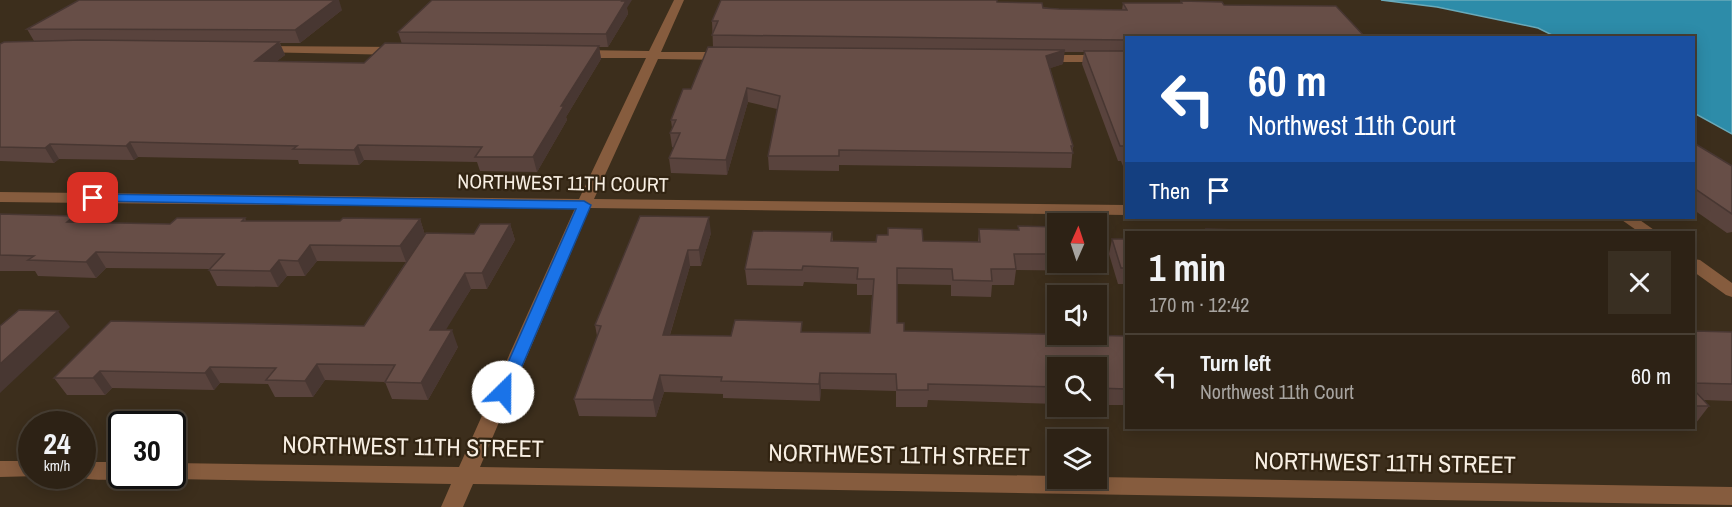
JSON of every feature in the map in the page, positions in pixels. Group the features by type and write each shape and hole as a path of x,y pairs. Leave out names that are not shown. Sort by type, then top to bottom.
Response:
{"street":[{"path":"452,507 584,205 679,0"},
{"path":"250,49 415,52"},
{"path":"570,54 736,56"},
{"path":"1032,58 1125,59"},
{"name":"NORTHWEST 11TH COURT","path":"0,197 1125,210"},
{"path":"1628,219 1646,231"},
{"path":"1695,265 1732,291"},
{"path":"0,469 18,469"},
{"name":"NORTHWEST 11TH STREET","path":"186,471 1732,496"}],"water":[{"path":"1381,0 1732,0 1732,134 1695,114 1695,36 1554,36 1538,28 1437,7"}],"building":[{"path":"79,0 335,0 295,30 27,29"},
{"path":"432,0 626,1 606,34 398,32"},
{"path":"721,0 997,0 997,2 1042,3 1043,8 1127,10 1123,3 1182,3 1181,1 1222,2 1224,5 1336,6 1364,36 1125,36 1125,40 712,35 718,21 712,21"},
{"path":"83,40 279,42 255,61 364,63 385,43 599,46 561,106 564,106 533,157 475,157 482,147 358,145 354,150 293,149 297,146 130,142 126,146 50,144 45,148 0,147 0,44 4,42"},
{"path":"708,47 1065,50 1046,56 1073,146 1071,146 1073,153 839,150 839,156 768,156 780,96 747,88 726,160 669,158 680,133 670,133 676,120 671,120 683,89 691,89"},
{"path":"1084,51 1125,51 1125,150 1124,146 1120,146"},
{"path":"1695,144 1732,166 1732,214 1695,189"},
{"path":"0,214 74,216 67,222 170,224 177,218 245,218 242,221 340,221 343,218 420,219 400,246 310,245 298,261 279,260 270,271 209,270 224,254 96,252 86,262 28,260 34,256 0,255"},
{"path":"640,216 709,217 699,250 688,250 663,335 731,336 735,320 802,322 801,332 870,333 874,279 857,279 858,268 803,266 802,270 745,269 753,231 832,232 831,241 876,242 877,235 888,235 888,228 922,229 923,241 980,242 979,229 1019,230 1018,226 1047,227 1047,254 1014,254 1016,269 991,269 992,281 953,280 952,269 897,268 897,323 904,323 904,331 1047,334 1047,345 1107,345 1107,336 1125,336 1125,389 1107,388 1107,357 1047,357 1047,387 928,384 928,390 897,390 896,374 820,373 819,384 721,381 722,377 660,375 653,400 574,399 601,326 595,325"},
{"path":"480,224 510,224 482,273 465,273 430,330 452,330 421,383 385,382 395,365 317,364 305,381 266,380 276,368 210,367 205,373 100,371 93,378 54,378 111,321 364,326 426,233 474,234"},
{"path":"1206,229 1276,231 1207,231"},
{"path":"1112,239 1125,239 1125,268 1121,268"},
{"path":"19,310 58,311 0,364 0,326"},
{"path":"1695,331 1732,332 1732,384 1695,383"},
{"path":"1695,391 1709,406 1695,406"}],"route":[{"path":"93,198 584,205 503,392"}]}
